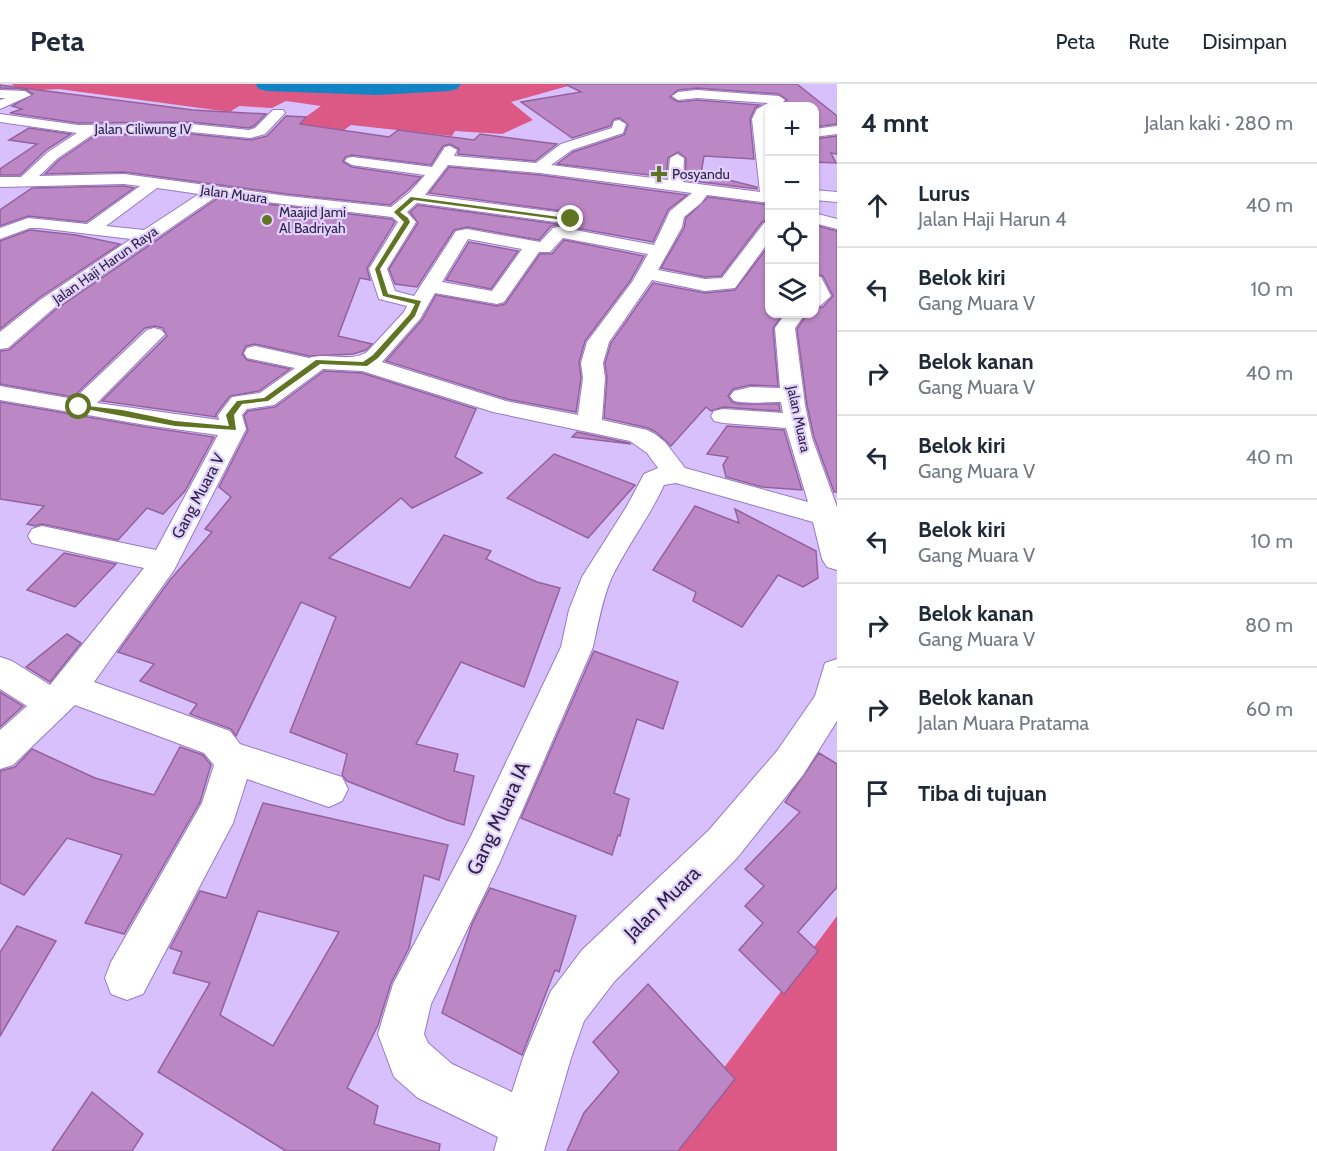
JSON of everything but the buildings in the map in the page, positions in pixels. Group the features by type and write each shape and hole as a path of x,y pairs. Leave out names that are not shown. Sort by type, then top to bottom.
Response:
{"street":[{"path":"0,94 25,95 0,105"},
{"path":"678,96 697,94 779,100 777,102"},
{"path":"765,110 759,119 764,130 765,162"},
{"name":"Jalan Ciliwung IV","path":"0,118 26,123 92,129 191,128 250,134 260,131 279,113"},
{"path":"540,168 558,150 587,138 618,130 619,124"},
{"path":"24,182 53,155 92,129"},
{"path":"819,132 837,130"},
{"path":"352,161 443,161 498,157 540,168 765,195"},
{"path":"675,184 678,164 676,158"},
{"path":"443,161 405,205 407,222 378,269 386,295 424,294 497,298 534,246"},
{"name":"Jalan Muara","path":"0,182 111,178 367,211 405,205 571,219"},
{"path":"91,229 155,182"},
{"path":"589,424 594,378 592,363 598,342 604,330 632,297 647,273 673,226 676,215 695,200 703,189"},
{"name":"Jalan Haji Harun Raya","path":"0,343 47,304 214,191"},
{"path":"819,195 837,197"},
{"path":"819,219 837,224"},
{"path":"0,234 28,223 146,236"},
{"path":"364,364 375,357 413,315 424,294 465,234 545,247 559,232 659,251"},
{"path":"647,273 705,285 724,285 736,276 765,234"},
{"path":"749,257 765,262"},
{"name":"Jalan Muara","path":"792,318 785,328 796,421 837,559"},
{"path":"79,407 154,334"},
{"path":"255,353 312,365 324,361 364,364 501,407 638,435 655,442 665,461 676,474 826,516"},
{"name":"Gang Muara V","path":"0,753 61,697 137,601 164,562 234,429 230,415 240,402 266,400 312,365"},
{"path":"0,393 122,412 175,423 234,429"},
{"path":"742,396 751,394 793,396"},
{"path":"723,416 796,421"},
{"name":"Gang Muara IA","path":"523,1137 435,1081 411,1060 401,1034 410,1000 485,850 577,647 585,610 597,578 640,508 653,480 664,475 676,474"},
{"path":"42,536 164,562"},
{"path":"0,671 61,697 218,742 230,757 232,765 219,810 127,978"},
{"name":"Jalan Muara","path":"523,1137 547,1058 567,1007 598,966 723,844 790,763 831,702 837,673"},
{"path":"230,757 329,789"}],"shaded area":[{"path":"11,84 575,84 511,102 533,120 502,134 455,131 452,136 351,125 333,138 256,152 321,106 286,101 272,108 239,106 230,112 59,89 23,91"},
{"path":"837,916 837,1151 662,1151"}],"waterway":[{"path":"267,84 377,88 449,84"}],"place":[{"name":"Posyandu","path":"659,174"},
{"name":"Maajid Jami Al Badriyah","path":"267,220"}],"route":[{"path":"79,407 122,412 175,423 234,429 230,415 240,402 266,400 312,365 324,361 364,364 375,357 413,315 419,303 386,295 382,277 378,272 379,264 407,222 396,212 413,198 571,219"}]}
